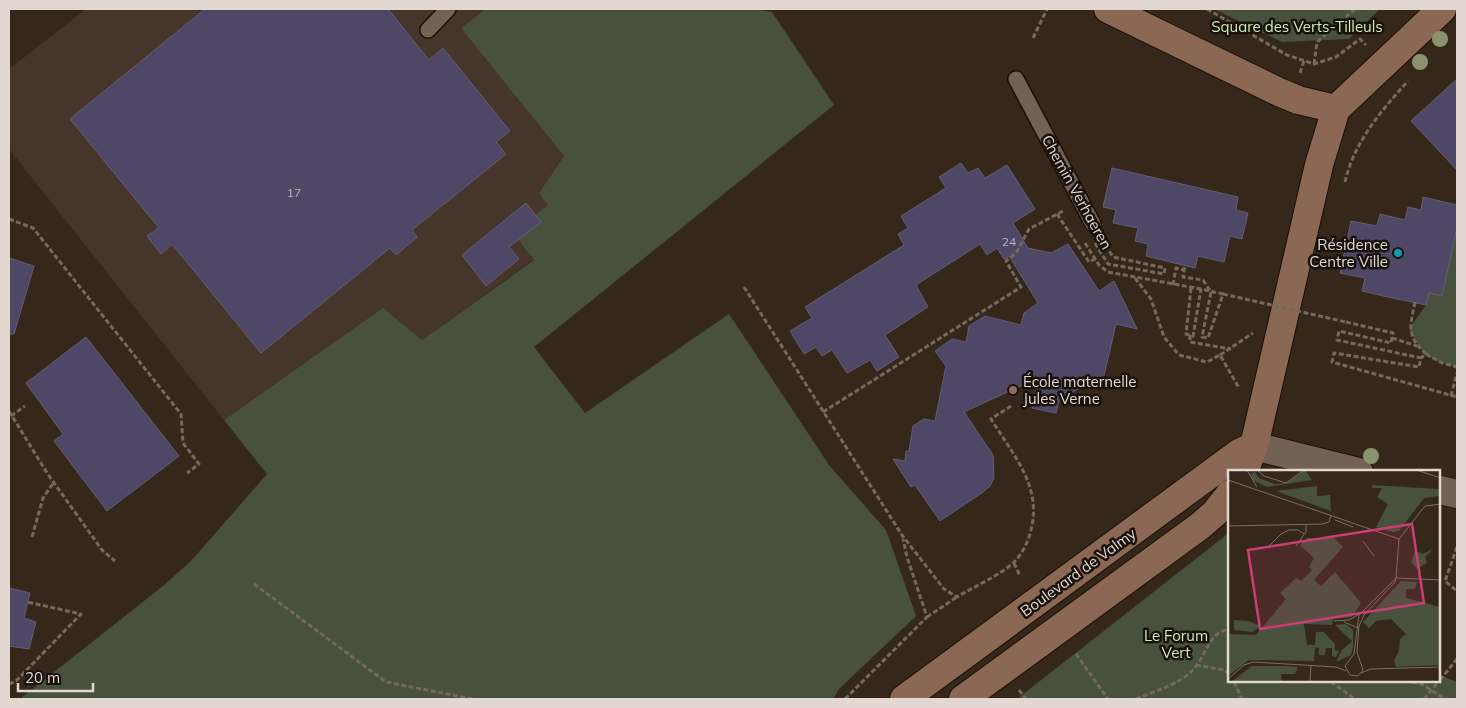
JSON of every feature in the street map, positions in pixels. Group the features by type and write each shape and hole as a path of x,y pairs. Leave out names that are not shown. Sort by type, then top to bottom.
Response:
{"main road":[{"path":"1108,9 1279,92 1298,100 1336,109"},
{"path":"1153,9 1300,82 1336,109"},
{"path":"1245,470 1254,446 1319,165 1336,109 1442,9"},
{"name":"Boulevard de Valmy","path":"904,699 1239,453 1254,446"},
{"path":"963,699 1194,531 1215,513 1228,497"}],"street":[{"path":"1254,446 1351,470"},
{"path":"1441,490 1457,494"}],"lane":[{"path":"428,30 448,9"},
{"name":"Chemin Verhaeren","path":"1016,79 1092,224"}],"path":[{"path":"1033,38 1046,9"},
{"path":"1206,9 1287,55 1314,64 1336,57 1360,39"},
{"path":"1314,64 1318,42 1354,9"},
{"path":"1343,190 1352,155 1359,142 1404,85"},
{"path":"824,412 1021,287 1006,261 1016,253 1029,229 1081,201"},
{"name":"Chemin Verhaeren","path":"1057,214 1089,262 1095,258"},
{"path":"9,219 33,228 180,414 183,443 199,464 187,473"},
{"name":"Chemin Verhaeren","path":"1092,224 1113,258 1165,268 1164,274 1108,264 1094,241"},
{"name":"Chemin Verhaeren","path":"1082,237 1095,258 1108,272 1201,289 1393,333 1390,343 1339,331 1337,340 1421,358"},
{"name":"Chemin Verhaeren","path":"1173,285 1176,268 1185,268 1183,277 1202,280 1211,292"},
{"path":"1134,277 1151,299 1164,337 1179,355 1194,361 1207,362 1259,329"},
{"path":"744,287 902,536 944,590 957,597"},
{"path":"1190,335 1186,334 1191,288"},
{"path":"1190,335 1193,336 1201,289"},
{"path":"1211,292 1202,337 1208,338 1223,294"},
{"path":"1415,302 1409,329 1417,346"},
{"path":"1312,319 1314,310"},
{"path":"1190,335 1190,342 1230,349"},
{"name":"Chemin Verhaeren","path":"1392,338 1417,346 1442,364 1457,367"},
{"path":"1426,354 1421,358 1419,367 1334,354 1332,362 1457,398"},
{"path":"1220,355 1244,397"},
{"path":"1451,396 1457,373"},
{"path":"11,416 25,406"},
{"path":"846,699 927,616 1014,562 1026,545 1034,520 1034,497 1027,478 991,419 1011,406"},
{"path":"9,412 54,482 102,550 115,561"},
{"path":"32,537 43,498 54,482"},
{"path":"902,536 927,616"},
{"path":"1457,547 1445,581 1457,591"},
{"path":"1014,562 1020,576"},
{"path":"254,584 386,682 473,699"},
{"path":"9,684 16,681 81,614 27,602"},
{"path":"1136,699 1181,680 1196,665 1207,645 1221,631 1228,629"},
{"path":"1076,654 1108,699"},
{"path":"1441,679 1457,660"},
{"path":"1196,665 1224,670 1228,673"},
{"path":"1234,683 1242,699"},
{"path":"1332,683 1355,699"},
{"path":"1417,683 1422,684 1445,699"},
{"path":"1424,699 1437,683"},
{"path":"1022,695 1026,699"}],"shaded area":[{"path":"86,9 486,9 462,28 564,156 539,193 549,205 513,233 534,259 422,340 383,309 224,420 9,149 9,69"}],"green space":[{"path":"486,9 752,9 772,12 834,105 534,347 585,413 729,314 829,465 886,530 916,616 839,689 833,699 20,699 163,586 191,561 267,474 224,420 383,308 422,340 534,260 513,233 548,205 539,193 564,156 461,28"},
{"name":"Square des Verts-Tilleuls","path":"1214,9 1380,9 1349,39 1282,42"},
{"path":"1456,234 1457,367 1440,362 1428,355 1418,345 1409,329 1426,305 1429,293 1442,295"},
{"name":"Le Forum Vert","path":"1228,534 1228,683 1441,683 1441,675 1457,682 1457,699 1017,699"}],"building":[{"path":"205,9 388,9 429,60 443,48 510,131 496,142 506,154 412,230 417,237 396,255 390,248 261,353 172,244 161,254 147,236 159,228 70,119"},
{"path":"1457,79 1457,170 1411,121"},
{"path":"961,163 968,173 978,168 985,178 1007,165 1035,209 1013,223 1028,248 1051,253 1068,244 1099,291 1114,281 1137,329 1116,324 1102,384 1089,382 1059,401 1056,413 1032,408 1038,378 964,412 993,455 994,478 990,486 983,492 940,521 915,485 911,487 893,459 905,461 906,451 909,451 913,426 924,419 935,421 946,366 935,351 952,339 966,342 969,326 985,316 1021,325 1024,313 1038,303 1009,256 1004,259 997,248 987,255 980,244 916,285 928,307 885,335 899,357 877,371 870,360 847,373 832,350 822,356 816,347 804,354 790,331 812,318 805,307 904,245 898,234 908,228 901,216 946,188 939,177"},
{"path":"1112,168 1238,197 1236,210 1248,213 1242,239 1230,236 1224,262 1198,256 1195,268 1146,256 1148,244 1135,241 1138,228 1113,223 1116,210 1103,207"},
{"name":"Résidence Centre Ville","path":"1423,197 1457,205 1457,228 1442,296 1429,293 1426,305 1388,297 1362,291 1365,278 1340,273 1351,221 1377,226 1380,214 1405,220 1408,207 1421,210"},
{"path":"526,203 541,222 509,247 519,259 486,286 462,255"},
{"path":"9,258 34,266 14,334 9,334"},
{"path":"86,337 179,456 107,511 54,441 63,434 26,383"},
{"path":"9,588 30,593 24,618 36,622 29,649 9,646"}],"place":[{"name":"Résidence Centre Ville","path":"1398,253"},
{"name":"École maternelle Jules Verne","path":"1013,390"}]}
